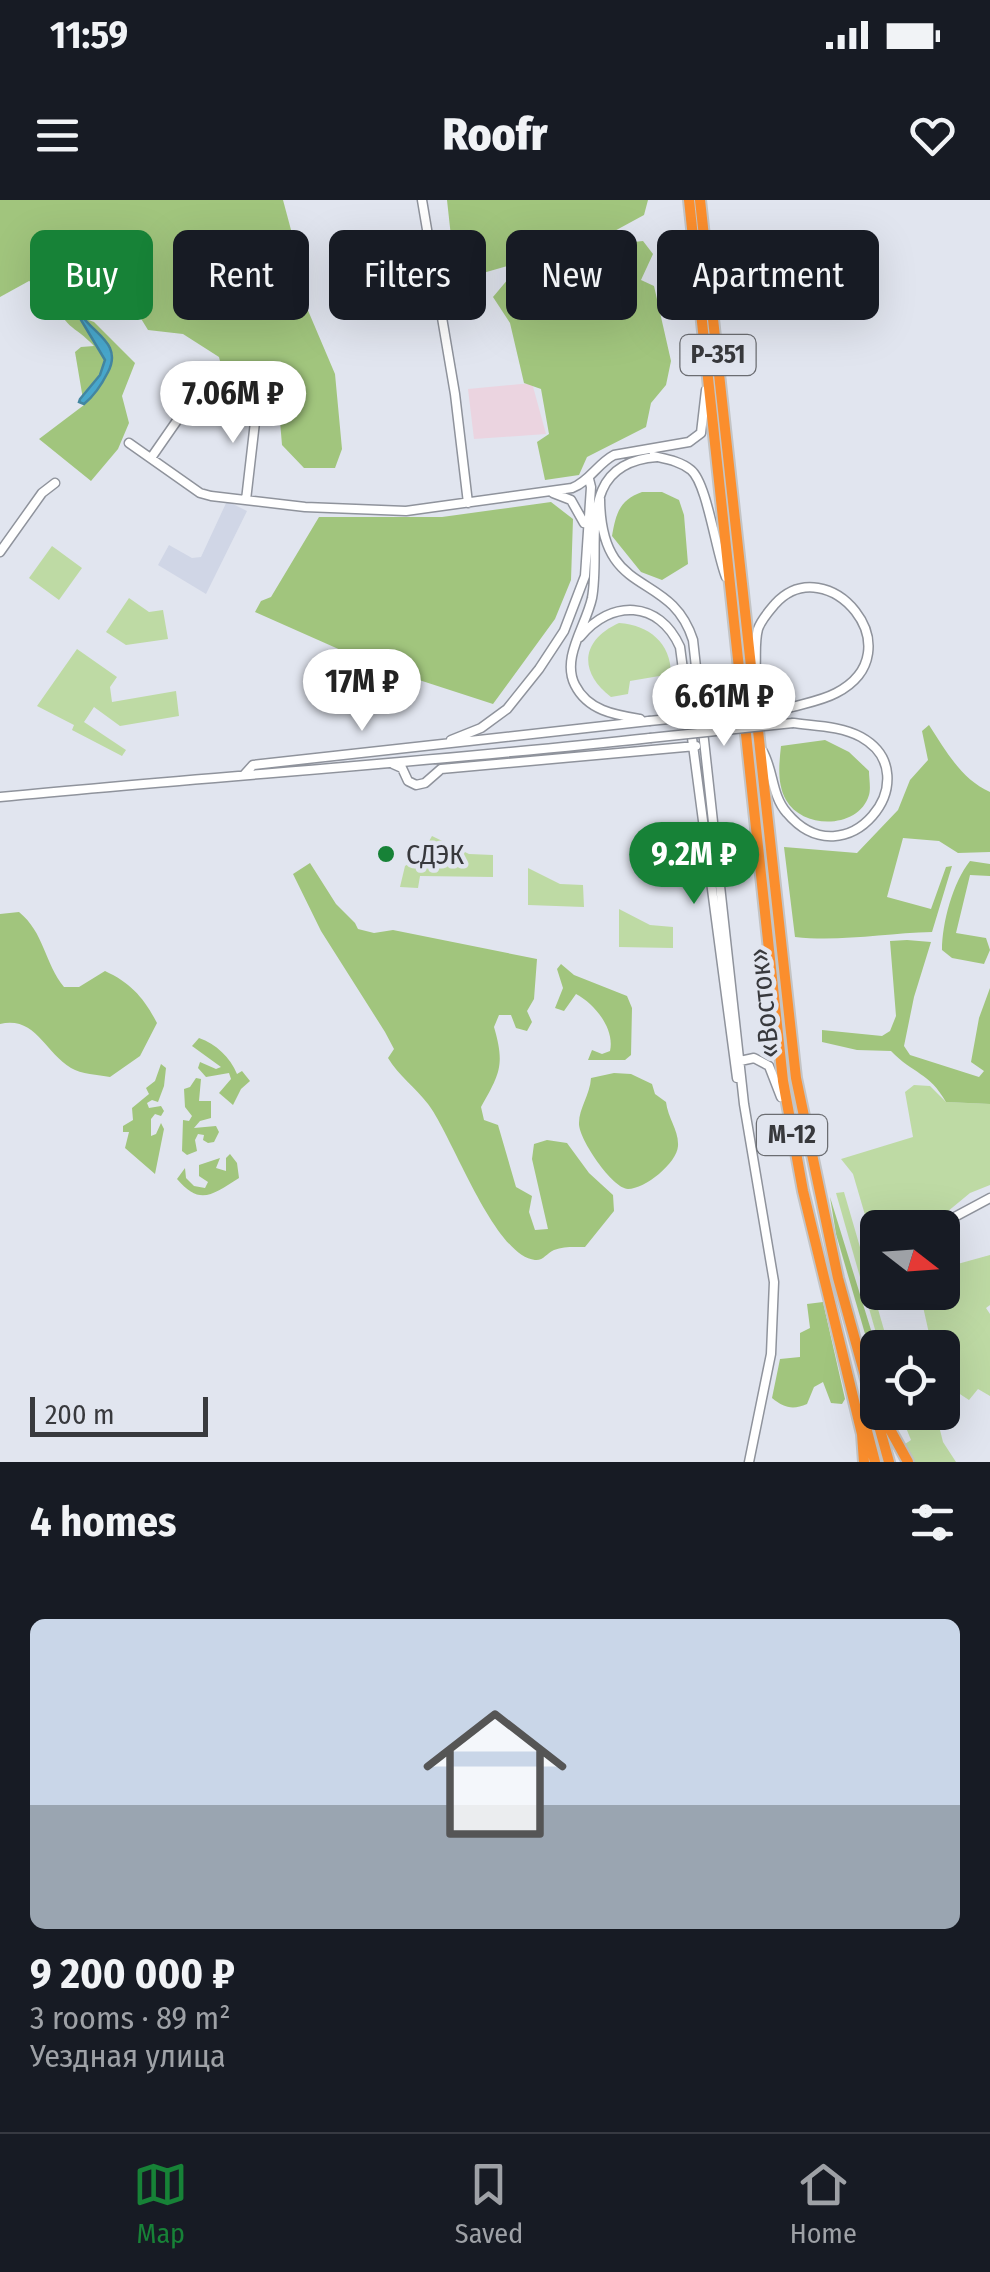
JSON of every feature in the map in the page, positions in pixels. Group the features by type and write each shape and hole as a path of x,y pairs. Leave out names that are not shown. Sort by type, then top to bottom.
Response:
{"highway":[{"name":"Р-351","path":"689,200 728,582"},
{"name":"Р-351","path":"700,200 731,481"},
{"name":"«Восток»","path":"731,481 792,1052 810,1157 838,1278"},
{"name":"«Восток»","path":"728,582 771,988 792,1130 825,1280"},
{"path":"838,1278 860,1347"},
{"path":"838,1278 889,1462"},
{"path":"825,1280 862,1434 864,1462"},
{"path":"825,1280 876,1462"},
{"path":"890,1430 908,1462"}],"street":[{"path":"422,200 468,504"},
{"path":"150,458 210,373"},
{"path":"129,444 200,492 246,500 376,511 468,504 578,486 603,461 629,451 676,445 698,436 703,427 708,381"},
{"path":"246,500 258,396"},
{"path":"629,451 681,464 700,480 716,553 728,582"},
{"path":"648,721 603,710 580,693 570,667 592,596 592,555 600,499 619,468 636,460 657,458"},
{"path":"437,745 496,719 540,670 564,632 579,596 588,557 586,532 592,487 589,479"},
{"path":"2,545 42,493 55,483"},
{"path":"549,492 571,500 583,519 592,555"},
{"path":"600,499 601,527 610,556 638,582 678,608 693,640 737,1061"},
{"path":"244,775 253,765 792,707 840,692 862,670 869,639 862,616 837,595 811,587 778,600 758,629 754,684"},
{"path":"580,637 598,618 610,612 650,614 670,628 684,666 737,1061 774,1282 771,1354 749,1462"},
{"path":"0,798 413,762 793,723 848,732 866,741 880,756 887,776 885,796 862,828 843,836 823,835 792,819 779,804 762,749"},
{"path":"389,763 405,771 416,786 442,770 705,745"},
{"path":"405,771 413,762"},
{"path":"737,1061 760,1060 774,1072 792,1130"},
{"path":"960,1214 990,1198"}],"shaded area":[{"path":"532,383 546,434 474,439 468,389"},
{"path":"227,501 247,511 206,594 158,565 169,545 192,558 201,557"}],"green space":[{"path":"0,200 283,200 291,230 173,230 173,320 309,320 309,313 335,374 342,449 335,468 304,468 282,445 278,397 223,373 219,357 183,334 148,330 142,320 153,320 153,230 30,230 30,282 0,297"},
{"path":"447,200 648,200 644,215 616,230 506,230 506,266 486,272 486,230 450,230"},
{"path":"643,241 653,254 641,280 654,286 657,320 662,320 671,361 666,385 651,403 646,427 587,457 579,475 545,480 537,442 549,434 541,389 524,383 508,320 637,320 637,242"},
{"path":"506,282 506,317 493,297"},
{"path":"65,320 94,322 135,363 122,396 129,423 118,449 91,481 39,439 84,405 75,352 94,346"},
{"path":"642,492 662,492 679,500 684,515 688,564 662,580 641,572 612,536 620,509 628,499"},
{"path":"551,502 573,519 571,580 555,619 493,704 379,667 255,612 261,601 271,597 319,517 442,517"},
{"path":"52,546 82,568 59,600 29,578"},
{"path":"129,598 149,612 163,610 168,639 126,645 106,632"},
{"path":"619,623 640,627 656,638 667,653 671,674 630,681 628,694 611,697 593,677 588,657 597,638"},
{"path":"77,649 117,677 110,687 112,702 176,691 179,716 120,726 94,707 84,722 126,750 122,756 72,730 74,725 37,706"},
{"path":"929,725 962,772 990,792 990,852 958,853 939,841 903,838 887,897 931,909 946,867 952,866 932,932 795,937 784,847 857,853 898,810 910,780 928,760 922,731"},
{"path":"825,740 849,752 869,771 870,792 863,806 854,814 830,822 805,817 794,810 783,794 779,774 781,746"},
{"path":"432,836 469,854 493,855 493,877 420,876 418,888 400,887 405,866 421,855"},
{"path":"970,861 990,864 990,876 970,875 956,933 986,938 990,950 984,964 952,958 942,950 950,903"},
{"path":"310,863 336,904 358,929 374,933 393,930 537,959 534,999 527,1011 532,1022 527,1031 516,1028 511,1015 499,1015 494,1027 499,1068 481,1107 484,1120 498,1125 516,1187 532,1196 529,1212 535,1230 548,1229 532,1159 534,1144 547,1140 567,1143 589,1173 613,1195 614,1211 585,1247 558,1249 535,1260 504,1238 475,1192 438,1119 388,1058 394,1049 321,931 293,874"},
{"path":"528,868 560,884 583,885 584,907 528,905"},
{"path":"619,909 650,925 673,927 673,948 619,947"},
{"path":"19,912 34,929 64,987 79,987 105,971 142,999 157,1023 140,1056 110,1077 75,1070 31,1030 12,1023 0,1024 0,914"},
{"path":"890,941 931,942 904,1046 910,1055 979,1077 984,1071 971,1062 979,1018 990,988 990,1104 946,1102 927,1079 891,1051 857,1050 822,1042 822,1030 882,1036 890,1031 896,1016"},
{"path":"561,964 574,975 627,996 632,1008 631,1055 625,1060 588,1060 592,1050 602,1054 610,1051 609,1034 596,1011 576,994 564,1011 555,1008 563,988 557,969"},
{"path":"199,1038 217,1048 237,1074 242,1071 250,1081 233,1105 219,1093 231,1079 229,1073 206,1077 198,1068 200,1062 216,1069 221,1067 192,1046"},
{"path":"161,1064 166,1068 164,1086 158,1102 147,1103 149,1108 161,1106 164,1111 151,1119 151,1136 161,1123 164,1129 155,1174 125,1148 129,1132 123,1132 123,1126 133,1120 132,1108 149,1094 146,1088 155,1081"},
{"path":"631,1074 652,1084 655,1094 666,1102 678,1140 676,1153 666,1167 635,1188 628,1189 613,1180 580,1130 591,1078"},
{"path":"196,1078 201,1079 199,1101 211,1101 211,1118 194,1128 216,1126 219,1132 214,1142 208,1143 203,1140 204,1135 198,1134 197,1151 187,1155 182,1151 183,1120 189,1121 192,1116 185,1107 184,1089"},
{"path":"914,1085 930,1086 946,1102 990,1104 990,1185 970,1193 949,1210 864,1210 853,1174 841,1159 913,1137 905,1092"},
{"path":"230,1154 237,1163 239,1178 214,1193 193,1193 177,1179 185,1168 186,1178 194,1186 205,1188 208,1182 199,1176 199,1165 220,1158 216,1168 226,1171"},
{"path":"844,1192 860,1247 860,1277 836,1193"},
{"path":"830,1197 860,1294 860,1310 865,1310 871,1330 864,1330 836,1234"},
{"path":"990,1255 990,1305 986,1308 990,1314 990,1396 978,1389 969,1400 960,1394 960,1330 928,1330 924,1310 960,1310 960,1263"},
{"path":"823,1302 845,1399 842,1404 831,1403 823,1382 814,1387 807,1404 785,1406 772,1398 780,1359 800,1357 800,1333 810,1328 807,1304"},
{"path":"869,1310 878,1310 884,1330 875,1330"},
{"path":"907,1430 940,1430 956,1462 913,1462 902,1446 911,1440"}],"water":[{"path":"81,320 106,342 112,360 91,397 84,404 79,402 100,375 105,360"}],"place":[{"name":"СДЭК","path":"386,854"}]}
